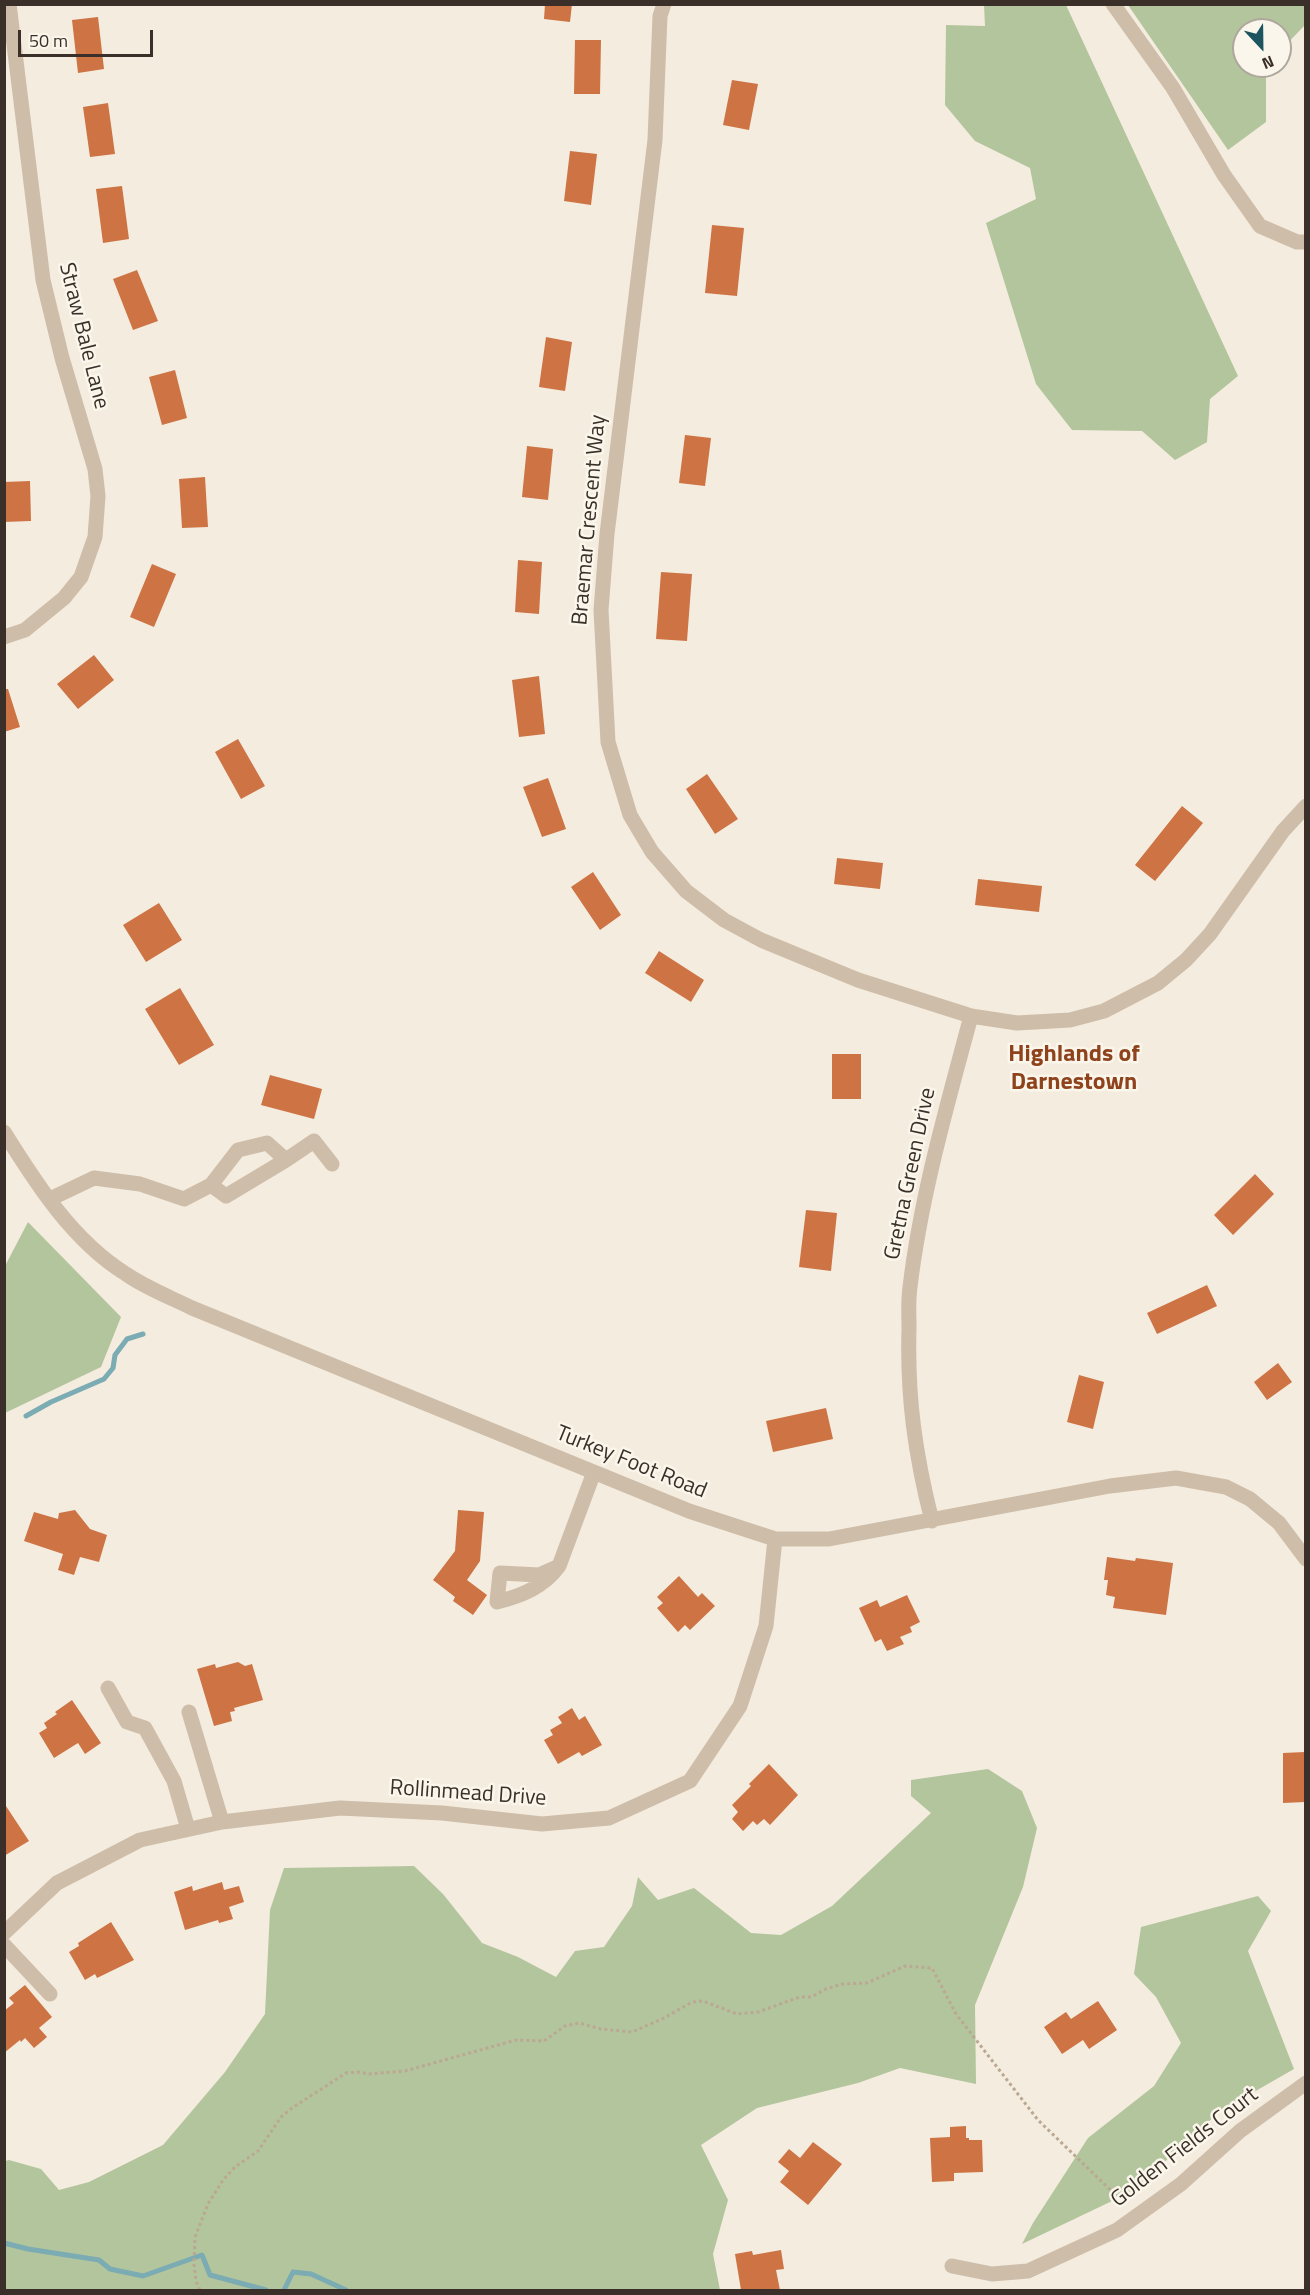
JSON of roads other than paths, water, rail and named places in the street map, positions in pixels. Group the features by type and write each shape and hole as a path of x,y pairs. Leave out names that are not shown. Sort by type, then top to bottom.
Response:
{"street":[{"name":"Straw Bale Lane","path":"4,638 26,630 64,598 81,577 95,537 98,496 95,469 62,358 43,280 9,45 9,4"},
{"name":"Braemar Crescent Way","path":"664,4 660,16 655,140 607,534 601,610 608,742 630,815 659,860 686,891 724,920 761,940 858,980 971,1017 1017,1023 1070,1020 1104,1011 1158,982 1186,960 1209,933 1283,831 1305,806"},
{"path":"1113,4 1173,88 1224,176 1260,226 1297,242 1305,242"},
{"name":"Gretna Green Drive","path":"932,1521 919,1468 913,1428 908,1361 910,1289 926,1187 971,1017"},
{"name":"Turkey Foot Road","path":"4,1132 25,1166 71,1226 97,1253 127,1275 183,1303 689,1511 776,1539 829,1539 1110,1486 1176,1478 1226,1487 1250,1499 1279,1522 1305,1559"},
{"path":"211,1185 225,1196 314,1141 332,1164"},
{"path":"50,1199 94,1179 140,1184 184,1200 211,1185 238,1150 267,1143 286,1160"},
{"path":"559,1566 594,1472"},
{"name":"Rollinmead Drive","path":"4,1933 57,1883 140,1840 188,1829 222,1822 340,1808 442,1813 542,1824 609,1818 690,1781 740,1706 766,1626 776,1539"},
{"path":"108,1688 127,1722 145,1728 174,1781 188,1829"},
{"path":"189,1712 222,1822"},
{"path":"4,1945 50,1994"},
{"name":"Golden Fields Court","path":"952,2266 992,2274 1028,2271 1117,2230 1181,2184 1240,2131 1305,2083"}],"waterway":[{"path":"26,1416 51,1402 104,1379 113,1368 115,1355 127,1339 143,1334"},
{"path":"4,2243 99,2260 110,2269 143,2276 202,2255 210,2275 266,2290"},
{"path":"284,2290 293,2272 311,2274 346,2290"}],"district":[{"name":"Highlands of Darnestown","path":"1074,1069"}]}
